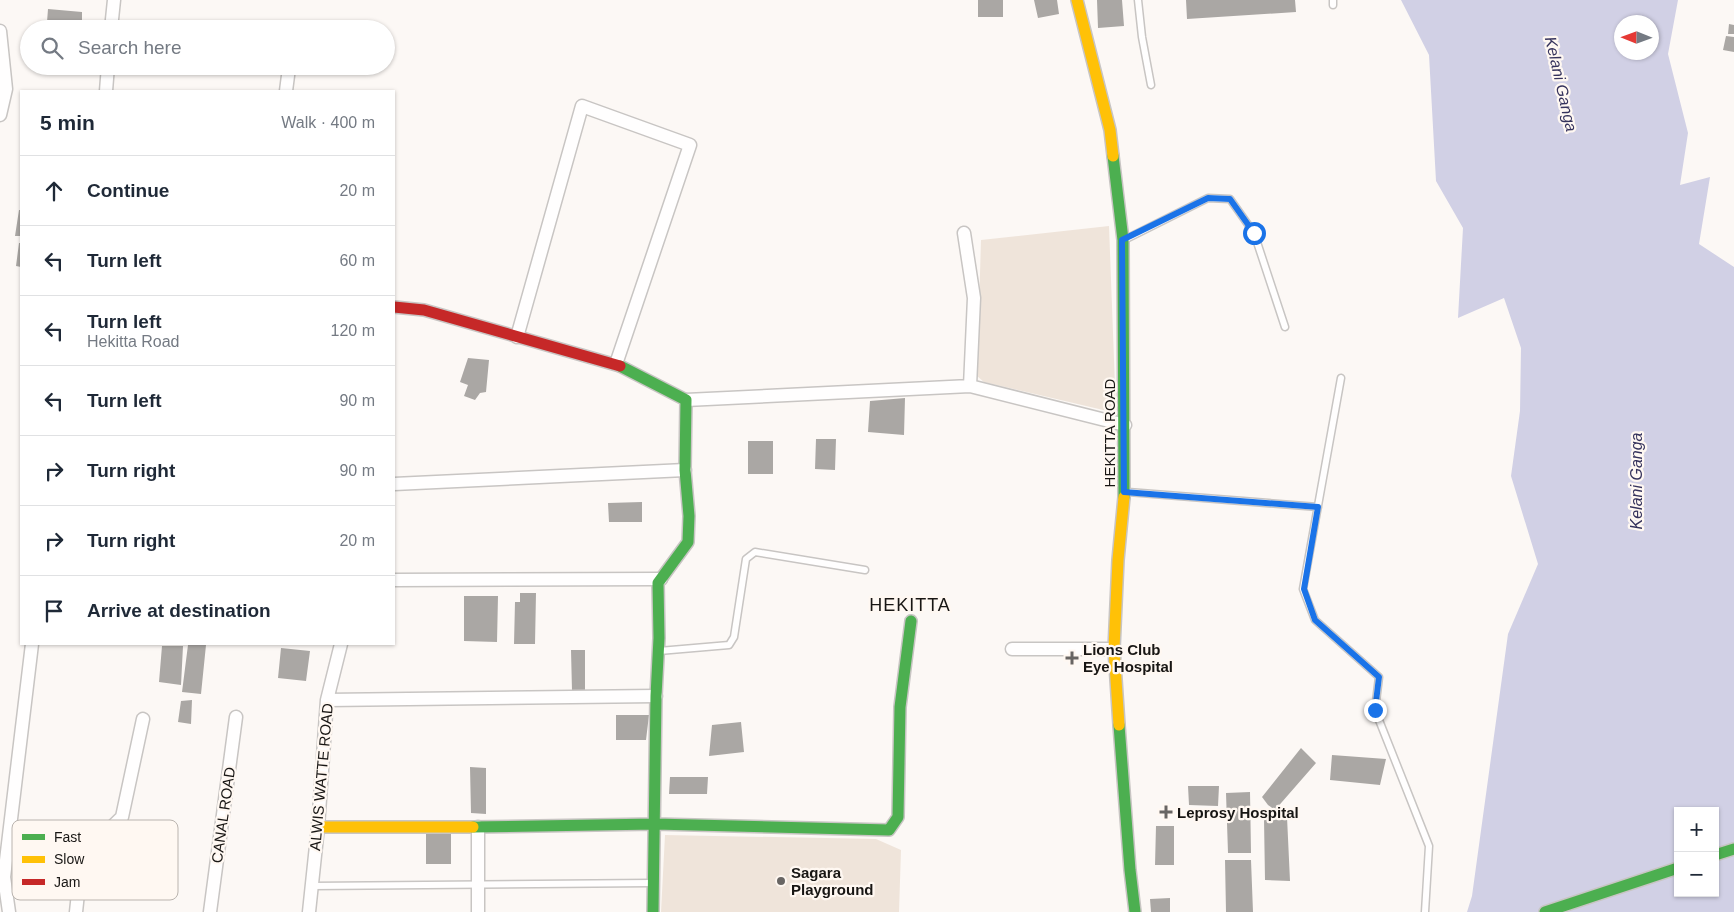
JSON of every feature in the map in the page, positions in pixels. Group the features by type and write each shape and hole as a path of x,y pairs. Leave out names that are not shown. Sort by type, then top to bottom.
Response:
{"street":[{"path":"112,20 114,0"},
{"name":"HEKITTA ROAD","path":"1077,0 1110,130 1122,240 1125,425 1124,492 1118,560 1114,649 1130,870 1135,912"},
{"path":"0,31 6,89 0,115"},
{"path":"106,90 107,75"},
{"path":"286,90 288,75"},
{"path":"517,336 582,106 690,145 616,364"},
{"path":"964,233 974,298 970,386"},
{"path":"395,307 424,310 616,364 686,400 970,386 1125,425"},
{"path":"653,912 658,583 688,542 689,516 685,470 686,400"},
{"path":"395,484 685,470"},
{"path":"395,580 661,579"},
{"path":"318,827 655,824 889,830 898,817 900,707 911,621"},
{"path":"8,912 4,877 32,645"},
{"name":"ALWIS WATTE ROAD","path":"309,912 318,827 327,700 341,645"},
{"path":"1012,649 1114,649"},
{"path":"327,700 656,696"},
{"name":"CANAL ROAD","path":"210,912 236,717"},
{"path":"119,820 122,817 143,719"},
{"path":"478,827 478,912"},
{"path":"1719,854 1734,849"},
{"path":"1545,912 1674,869"},
{"name":"HEKITTA ROAD","path":"1125,912 1130,870"}],"lane":[{"path":"1138,0 1142,38 1151,85"},
{"path":"1122,240 1208,198 1230,199 1254,233 1285,327"},
{"path":"1341,378 1304,589 1315,620 1379,677 1375,710 1428,846 1425,912"},
{"path":"1124,492 1318,507"},
{"path":"658,652 729,645 734,637 746,559 755,552 865,570"},
{"path":"312,886 654,883"}],"shaded area":[{"path":"1109,226 1116,413 984,382 977,376 981,240"},
{"name":"Sagara Playground","path":"665,835 876,839 901,850 899,912 661,912"}],"water":[{"name":"Kelani Ganga","path":"1401,0 1678,0 1668,54 1688,133 1680,185 1710,177 1699,244 1734,267 1734,912 1467,912 1472,896 1508,634 1538,564 1511,476 1520,411 1521,348 1504,298 1458,318 1463,228 1436,181 1429,55"}],"building":[{"path":"978,0 1003,0 1003,17 978,17"},
{"path":"1034,0 1057,0 1059,14 1038,18"},
{"path":"1097,0 1122,0 1124,26 1098,28"},
{"path":"1186,0 1295,0 1296,12 1187,19"},
{"path":"48,9 82,12 82,20 47,20"},
{"path":"1729,24 1734,25 1734,34 1728,34"},
{"path":"1726,36 1734,37 1734,52 1723,50"},
{"path":"19,210 20,210 20,236 15,236"},
{"path":"19,243 20,243 20,267 16,266"},
{"path":"468,358 489,360 486,392 480,393 475,400 464,396 468,385 460,382"},
{"path":"905,398 904,435 868,432 870,401"},
{"path":"816,439 836,439 835,470 815,469"},
{"path":"748,441 773,441 773,474 748,474"},
{"path":"642,502 642,522 609,522 608,503"},
{"path":"520,593 536,593 535,644 514,644 515,602 520,602"},
{"path":"464,596 498,596 497,642 464,641"},
{"path":"188,645 206,645 201,694 182,692"},
{"path":"162,646 183,646 181,685 159,682"},
{"path":"281,648 310,651 306,681 278,678"},
{"path":"571,650 585,650 585,693 572,691"},
{"path":"192,700 191,724 178,722 181,701"},
{"path":"616,715 649,715 646,740 616,740"},
{"path":"741,722 744,752 709,756 712,725"},
{"path":"1301,748 1316,763 1275,810 1262,797"},
{"path":"1332,755 1386,759 1380,785 1330,780"},
{"path":"470,767 486,768 486,814 471,813"},
{"path":"670,777 708,777 707,794 669,794"},
{"path":"1188,786 1219,786 1218,806 1189,805"},
{"path":"1250,792 1251,853 1228,853 1226,793"},
{"path":"1287,817 1290,881 1265,880 1264,819"},
{"path":"1156,826 1174,826 1174,865 1155,865"},
{"path":"451,831 451,864 426,864 426,832"},
{"path":"1225,860 1251,860 1253,912 1226,912"},
{"path":"1170,898 1170,912 1151,912 1150,899"}],"traffic: fast":[{"path":"1113,156 1123,240 1124,497"},
{"path":"620,366 686,400 685,470 689,516 688,542 658,583 659,638 656,696 653,912"},
{"path":"473,827 655,824 889,830 898,817 900,707 911,621"},
{"path":"1119,725 1135,912"},
{"path":"1719,854 1734,849"},
{"path":"1545,912 1674,869"}],"traffic: slow":[{"path":"1077,0 1110,130 1113,156"},
{"path":"1119,725 1114,649 1118,560 1124,497"},
{"path":"318,827 473,827"}],"traffic: jam":[{"path":"395,307 424,310 620,366"}],"place":[{"name":"Lions Club Eye Hospital","path":"1072,658"},
{"name":"Leprosy Hospital","path":"1166,812"},
{"name":"Sagara Playground","path":"781,881"}],"district":[{"name":"HEKITTA","path":"910,605"}],"route":[{"path":"1254,233 1230,199 1208,198 1122,240 1125,425 1124,492 1318,507 1304,589 1315,620 1379,677 1375,710"}]}
